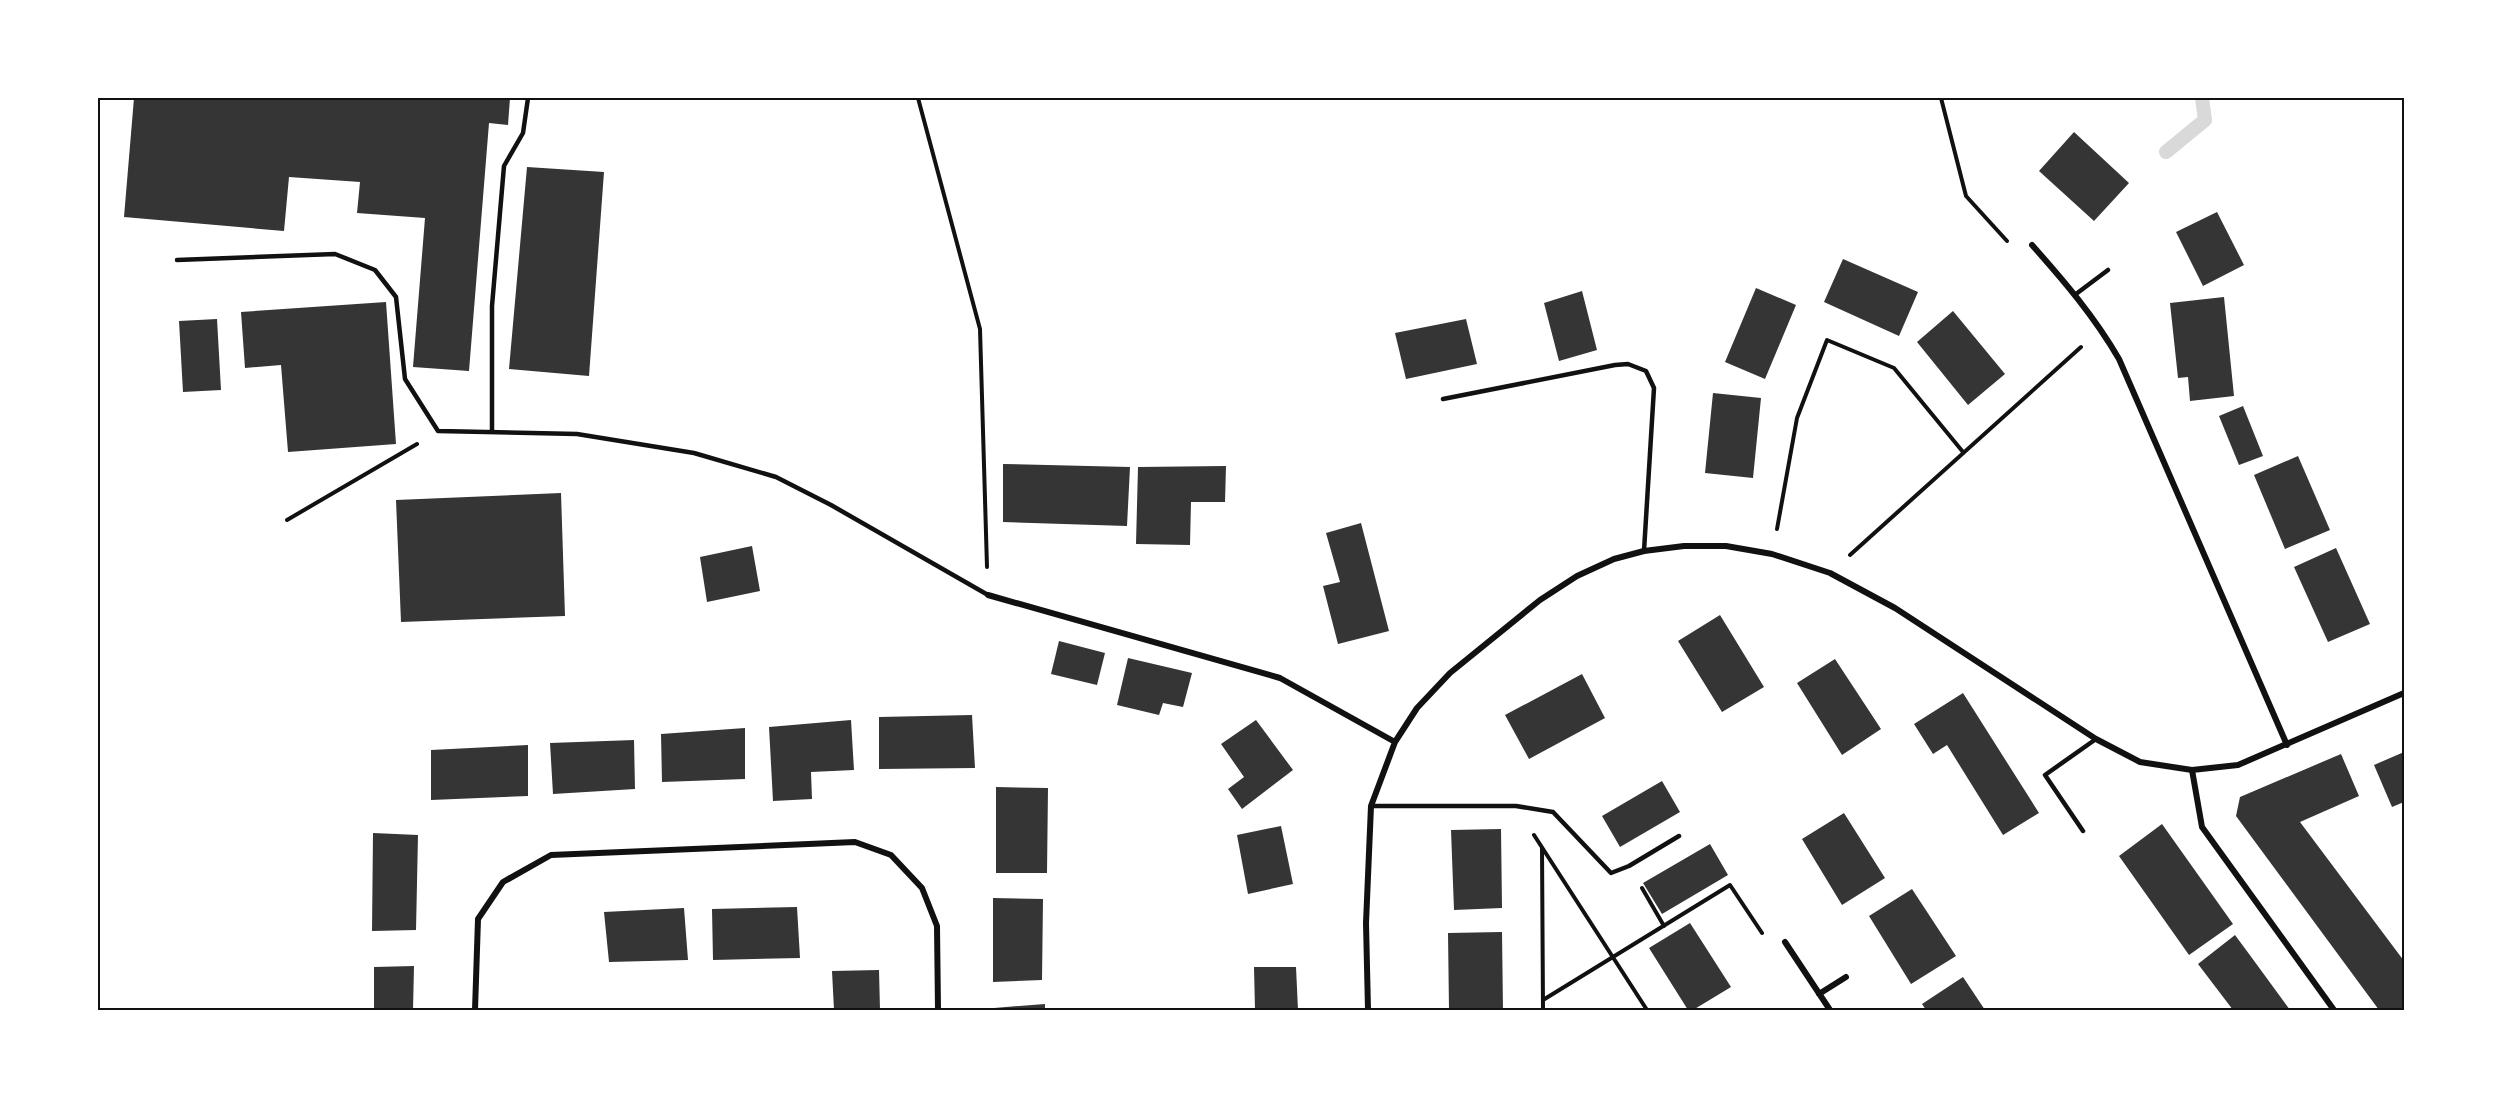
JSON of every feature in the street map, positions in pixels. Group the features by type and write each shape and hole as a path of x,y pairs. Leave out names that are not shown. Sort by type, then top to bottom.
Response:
{"street":[{"path":"2032,245 2076,294 2100,327 2118,358 2287,745"},
{"path":"1368,1011 1366,922 1371,806 1395,742 1417,708 1450,673 1540,600 1576,576 1614,559 1644,551 1684,546 1726,546 1772,554 1830,573 1895,608 2096,739 2140,762 2192,770 2238,765 2404,693"},
{"path":"988,595 1280,678 1395,742"},
{"path":"2192,770 2202,827 2334,1011"},
{"path":"475,1011 478,919 503,882 551,855 855,842 891,855 922,888 937,926 938,1011"},
{"path":"1785,942 1830,1011"},
{"path":"1819,994 1846,977"}],"lane":[{"path":"492,431 492,306 504,166 523,133 528,98"},
{"path":"177,260 335,254 375,270 396,297 405,379 438,431 577,434 694,453 776,477 831,505 988,595"},
{"path":"2076,294 2108,270"},
{"path":"1443,399 1616,364 1628,364 1646,371 1654,388 1644,551"},
{"path":"2084,831 2045,775 2096,739"},
{"path":"1371,806 1516,806 1553,812 1611,873 1629,866 1679,836"}],"path":[{"path":"918,98 980,329 988,595"},
{"path":"1941,98 1966,196 2013,247 2032,245"},
{"path":"1830,573 2082,346 2100,327"},
{"path":"1772,554 1797,417 1827,340 1894,368 1963,452"},
{"path":"287,520 438,431"},
{"path":"1516,806 1647,1011"},
{"path":"1542,847 1543,1011"},
{"path":"1629,866 1664,926"},
{"path":"1543,1000 1730,885 1770,946 1785,942"}],"building":[{"path":"134,98 510,98 508,125 489,123 469,371 413,367 425,218 357,213 360,182 289,177 284,231 124,217"},
{"path":"2074,132 2129,183 2094,221 2039,171"},
{"path":"527,167 604,172 589,376 509,369"},
{"path":"2217,212 2244,265 2203,286 2176,232"},
{"path":"1843,259 1918,292 1899,336 1824,302"},
{"path":"1756,288 1796,305 1765,379 1725,362"},
{"path":"1582,291 1597,350 1559,361 1544,303"},
{"path":"2224,297 2234,396 2190,401 2188,377 2178,378 2170,303"},
{"path":"386,302 396,444 288,452 281,365 245,368 241,312"},
{"path":"1953,311 2005,374 1968,405 1917,342"},
{"path":"217,319 221,390 183,392 179,321"},
{"path":"1466,319 1477,364 1406,379 1395,333"},
{"path":"1713,393 1761,398 1753,478 1705,473"},
{"path":"2243,406 2263,456 2239,465 2219,416"},
{"path":"2298,456 2330,530 2285,549 2254,475"},
{"path":"1003,464 1130,467 1127,526 1003,522"},
{"path":"1226,466 1225,502 1191,502 1190,545 1136,544 1138,467"},
{"path":"561,493 565,616 401,622 396,500"},
{"path":"1361,523 1389,631 1338,644 1323,586 1340,582 1326,533"},
{"path":"752,546 760,591 707,602 700,557"},
{"path":"2336,548 2370,624 2328,642 2294,567"},
{"path":"1720,615 1764,687 1722,712 1678,641"},
{"path":"1059,641 1105,653 1097,685 1051,674"},
{"path":"1128,658 1192,673 1183,707 1163,703 1159,715 1117,705"},
{"path":"1835,659 1881,729 1842,755 1797,683"},
{"path":"1582,674 1605,718 1529,759 1505,715"},
{"path":"1963,693 2039,813 2003,835 1947,745 1933,754 1914,724"},
{"path":"972,715 975,768 879,769 879,717"},
{"path":"851,720 854,770 811,772 812,799 773,801 769,727"},
{"path":"1256,720 1293,770 1242,809 1228,789 1244,777 1221,744"},
{"path":"745,728 745,779 662,782 661,734"},
{"path":"634,740 635,789 553,794 550,743"},
{"path":"528,745 528,796 431,800 431,750"},
{"path":"2404,752 2404,802 2392,807 2374,765"},
{"path":"2341,754 2359,796 2300,822 2404,961 2404,1010 2379,1010 2236,816 2240,797"},
{"path":"1662,781 1680,812 1620,847 1602,816"},
{"path":"996,787 1048,788 1047,873 996,873"},
{"path":"1844,813 1885,878 1842,905 1802,839"},
{"path":"2162,824 2233,924 2189,955 2119,856"},
{"path":"1281,826 1293,884 1248,894 1237,835"},
{"path":"1501,829 1502,908 1454,910 1451,830"},
{"path":"373,833 418,835 416,930 372,931"},
{"path":"1710,844 1728,875 1662,914 1643,883"},
{"path":"1912,889 1956,956 1911,984 1869,916"},
{"path":"993,898 1043,899 1042,980 993,982"},
{"path":"797,907 800,958 713,960 712,909"},
{"path":"684,908 688,960 609,962 604,912"},
{"path":"1690,923 1731,987 1693,1010 1688,1010 1649,948"},
{"path":"1502,932 1503,1010 1449,1010 1448,933"},
{"path":"2235,935 2290,1010 2233,1010 2198,964"},
{"path":"414,966 413,1010 374,1010 374,967"},
{"path":"1254,967 1296,967 1298,1010 1255,1010"},
{"path":"879,970 880,1010 834,1010 832,971"},
{"path":"1963,977 1985,1010 1926,1010 1922,1004"},
{"path":"1045,1004 1045,1010 994,1010 994,1008"}],"waterway":[{"path":"2166,152 2205,120 2202,98"}]}
